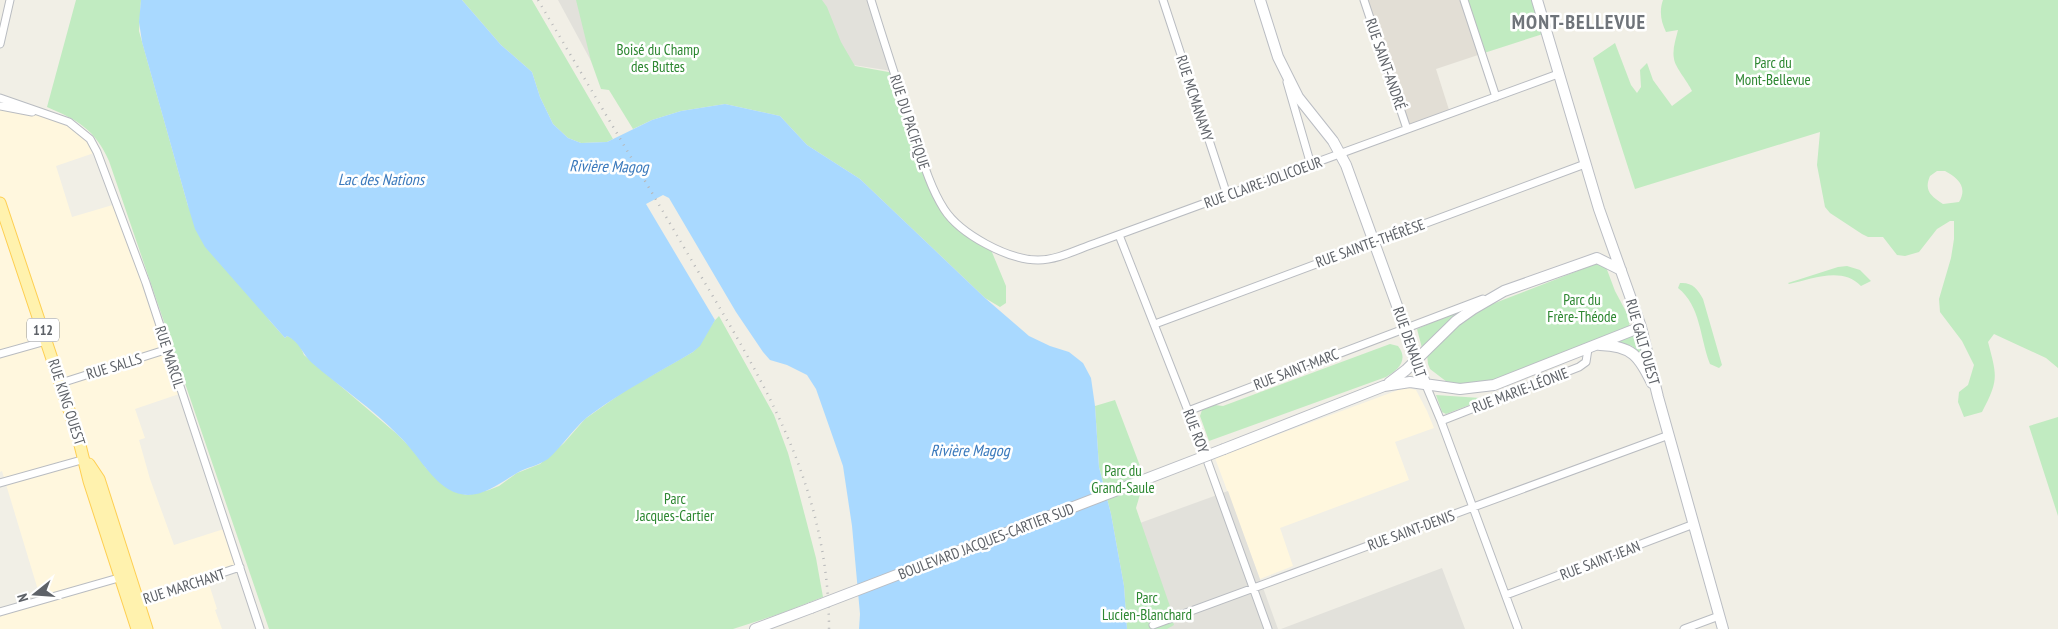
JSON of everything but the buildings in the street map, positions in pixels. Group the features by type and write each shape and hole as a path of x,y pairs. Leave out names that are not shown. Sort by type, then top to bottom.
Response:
{"main road":[{"name":"RUE DENAULT","path":"1260,0 1282,65 1298,97 1334,141 1340,154 1374,241 1424,383"},
{"name":"RUE GALT OUEST","path":"1537,0 1599,209 1641,327 1654,374 1658,397 1722,629"},
{"name":"RUE KING OUEST","path":"0,203 61,383 85,459 89,481 125,576 133,602 137,629"},
{"name":"BOULEVARD JACQUES-CARTIER SUD","path":"1384,386 1416,360 1465,314 1504,291 1597,258 1621,270"},
{"name":"RUE MARIE-LÉONIE","path":"1424,383 1460,389 1494,385 1641,327"},
{"path":"1599,345 1621,348 1636,355 1643,365 1658,397"},
{"name":"BOULEVARD JACQUES-CARTIER SUD","path":"755,629 1384,386 1397,382 1424,383"},
{"name":"RUE KING OUEST","path":"133,602 147,629"}],"street":[{"path":"0,44 10,0"},
{"name":"RUE DU PACIFIQUE","path":"871,0 928,177 944,209 968,233"},
{"name":"RUE MCMANAMY","path":"1163,0 1227,195"},
{"name":"RUE SAINT-ANDRÉ","path":"1364,0 1407,129"},
{"path":"1464,0 1496,97"},
{"name":"RUE DENAULT","path":"1282,65 1310,165"},
{"name":"RUE CLAIRE-JOLICOEUR","path":"968,233 1006,252 1037,260 1050,259 1558,74"},
{"name":"RUE MARCIL","path":"0,98 69,122 90,139 97,152 146,283 260,629"},
{"name":"RUE MARCIL","path":"0,106 44,114"},
{"name":"RUE SAINTE-THÉRÈSE","path":"1154,324 1585,164"},
{"name":"RUE ROY","path":"1119,235 1188,411 1268,629"},
{"name":"RUE SAINT-MARC","path":"1188,411 1504,291"},
{"path":"0,354 46,341"},
{"name":"RUE MARIE-LÉONIE","path":"1441,421 1580,367 1586,362 1588,349"},
{"name":"RUE SALLS","path":"61,383 168,350"},
{"name":"RUE DENAULT","path":"1424,383 1441,421 1518,629"},
{"name":"RUE SAINT-DENIS","path":"1153,626 1669,435"},
{"path":"0,483 85,459"},
{"name":"RUE SAINT-JEAN","path":"1506,595 1694,524"},
{"name":"RUE MARCHANT","path":"133,602 240,567"},
{"path":"0,612 125,576"},
{"path":"1684,629 1719,616"}],"shaded area":[{"path":"558,0 623,0 591,61"},
{"path":"716,0 870,0 892,71 731,46"},
{"path":"1364,0 1464,0 1481,54 1436,69 1450,113 1407,129"},
{"path":"0,101 81,130 97,152 56,166 72,217 116,204 182,393 135,409 145,438 139,440 150,479 174,545 227,528 240,567 207,578 222,629 0,629 0,612 41,600 2,471 0,472"},
{"path":"1408,388 1416,390 1434,428 1395,442 1409,480 1280,528 1293,566 1260,579 1215,458"},
{"path":"1228,491 1278,629 1155,629 1140,523"},
{"path":"1442,568 1465,629 1281,629"}],"green space":[{"name":"Parc Jacques-Cartier","path":"76,0 141,0 139,31 188,206 270,321 285,338 287,336 296,341 304,355 397,434 414,451 426,468 459,493 467,495 489,490 499,486 517,473 540,464 564,443 585,419 626,390 693,352 719,316 774,415 788,453 799,493 816,558 823,597 733,629 269,629 109,161 104,150 91,133 76,121 47,107"},
{"path":"462,0 532,0 613,139 607,142 581,143 568,138 553,124 540,97 532,72 501,45"},
{"name":"Boisé du Champ des Buttes","path":"576,0 822,0 827,7 841,42 855,66 894,73 928,177 953,221 989,245 1006,286 1006,303 1000,307 985,298 860,179 807,145 780,116 725,104 681,111 652,120 633,129 609,90 601,89 591,61"},
{"path":"1464,0 1537,0 1546,33 1481,54"},
{"name":"Parc du Mont-Bellevue","path":"1663,0 2058,0 2058,368 2046,358 1994,334 1988,342 1995,371 1994,385 1982,412 1964,417 1958,402 1959,392 1968,385 1974,365 1962,341 1940,312 1939,299 1951,258 1954,221 1950,221 1937,229 1919,252 1905,256 1897,255 1883,237 1868,237 1830,213 1825,207 1817,165 1820,132 1635,189 1593,58 1615,43 1631,85 1637,93 1641,87 1640,70 1647,63 1653,80 1672,106 1692,91 1674,59 1674,48 1678,30 1666,32 1661,16","holes":["1937,171 1945,171 1960,183 1962,197 1959,202 1943,204 1929,192 1928,181 1930,176"]},
{"name":"Parc du Frère-Théode","path":"1598,263 1606,267 1615,291 1630,319 1629,327 1494,380 1464,384 1447,382 1430,369 1427,355 1457,324 1482,308"},
{"path":"1847,266 1860,270 1871,281 1861,286 1853,280 1836,275 1788,283 1838,267"},
{"path":"1680,283 1694,287 1703,299 1722,365 1719,368 1710,364 1696,313 1686,295 1678,288"},
{"path":"1461,310 1464,311 1422,348 1417,329"},
{"path":"1636,332 1644,359 1632,346 1613,341"},
{"path":"1390,344 1398,346 1401,351 1402,360 1398,368 1386,377 1209,441 1200,416 1202,410 1215,405 1223,406"},
{"path":"1519,386 1446,414 1442,412 1436,395 1480,398"},
{"name":"Parc Lucien-Blanchard","path":"1115,400 1148,487 1141,491 1136,508 1174,618 1172,619 1174,625 1167,629 1127,629 1124,586 1111,514 1099,467 1095,406"},
{"path":"2058,417 2058,516 2029,426"}],"water":[{"path":"141,0 462,0 501,45 532,72 540,97 553,124 568,138 581,143 607,142 652,120 681,111 725,104 780,116 807,145 860,179 985,298 1029,336 1069,352 1083,363 1091,378 1099,467 1111,514 1124,586 1127,629 859,629 860,614 852,526 843,466 816,389 807,375 787,365 770,360 763,352 736,312 669,198 663,195 646,204 715,320 700,346 593,413 581,423 548,459 521,471 484,492 467,495 448,489 428,471 405,442 389,426 312,363 295,341 287,336 285,338 205,247 195,229 142,42 139,22"}],"railway":[{"path":"538,0 736,336 783,426 802,473 816,522 826,574 829,629"}],"district":[{"name":"MONT-BELLEVUE","path":"1579,22"}],"water label":[{"name":"Rivière Magog","path":"609,166"},
{"name":"Lac des Nations","path":"381,179"},
{"name":"Rivière Magog","path":"970,450"}],"park label":[{"name":"Parc du Grand-Saule","path":"1123,478"}]}
